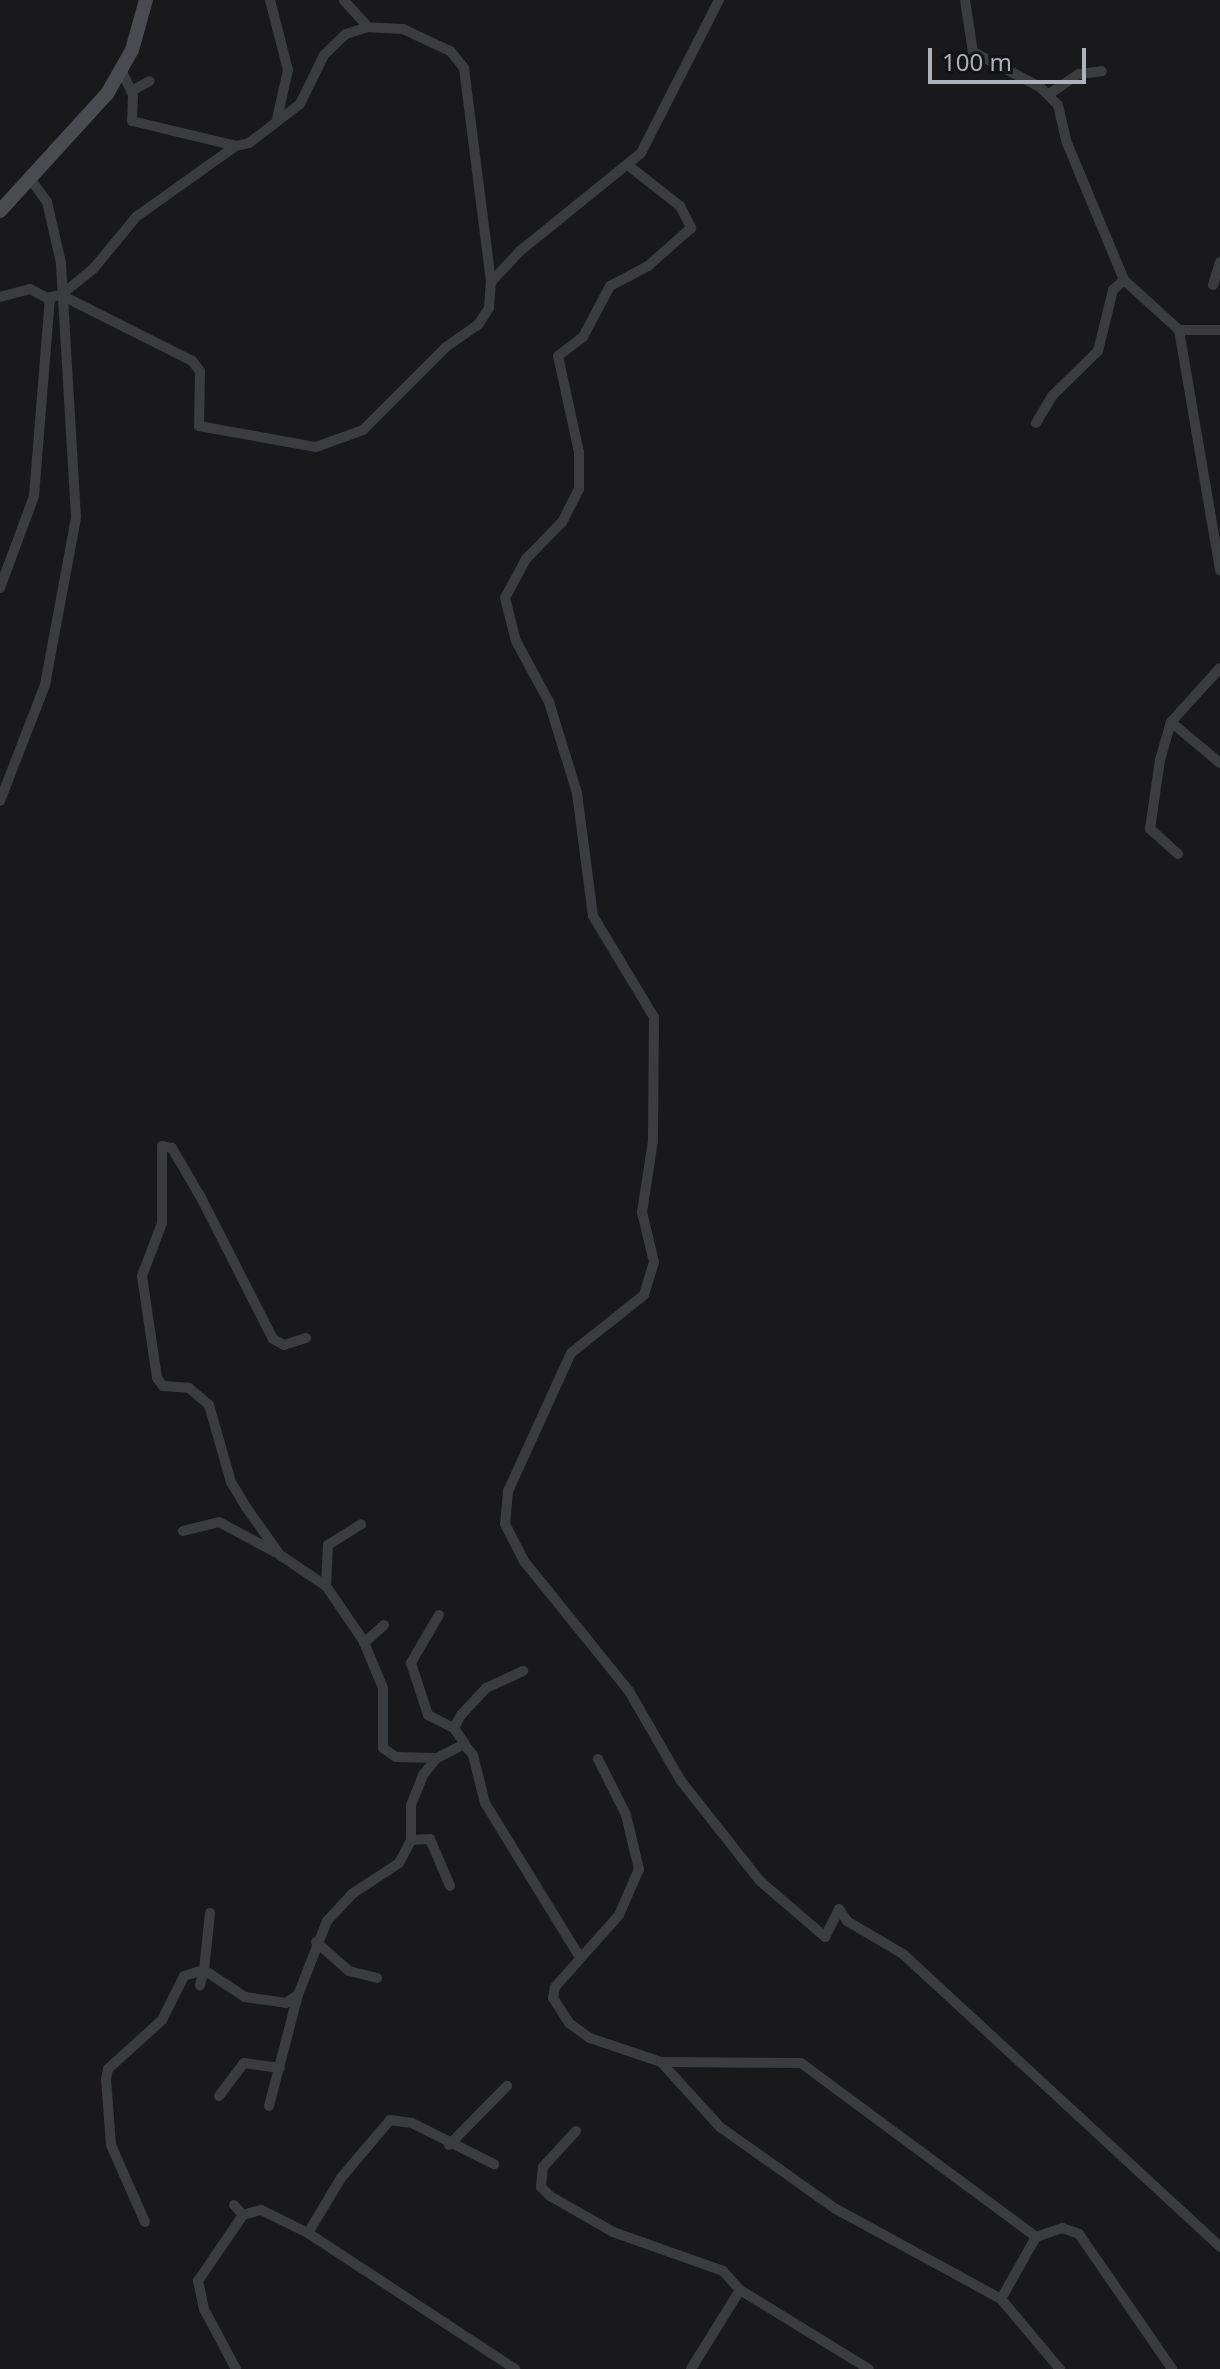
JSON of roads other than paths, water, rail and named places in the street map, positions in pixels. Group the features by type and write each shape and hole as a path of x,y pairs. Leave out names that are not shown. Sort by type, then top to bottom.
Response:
{"street":[{"path":"0,211 122,72 146,0"},
{"path":"270,0 288,70 274,124"},
{"path":"344,0 368,27"},
{"path":"491,282 520,251 629,166 706,34 719,0"},
{"path":"965,0 973,52 1049,94 1124,280 1179,330 1220,571"},
{"path":"0,297 30,289 56,296 192,361 200,371 199,426 316,447 363,430 440,352 478,325 489,308 491,282 464,68 450,51 403,29 368,27 334,44 308,94 274,124 236,146 136,217 94,268 56,296 34,496 0,588"},
{"path":"1049,94 1079,74 1102,71"},
{"path":"122,72 131,91 132,121 236,146"},
{"path":"131,91 150,81"},
{"path":"629,166 680,206 691,228 648,266 610,286 583,337 558,356 579,452 579,489 562,522 517,571 505,598 516,641 549,702 577,793 593,916 654,1017 653,1141 642,1212 654,1262 644,1295 571,1353 508,1491 505,1524 524,1561 629,1691 681,1781 760,1881 825,1937 839,1909 847,1921 903,1954 1220,2247"},
{"path":"0,801 45,685 76,517 50,210 30,179"},
{"path":"1213,285 1220,262"},
{"path":"1036,423 1052,396 1098,351 1113,290 1124,280"},
{"path":"1179,330 1220,330"},
{"path":"1178,854 1150,829 1171,722 1220,668"},
{"path":"1171,722 1220,763"},
{"path":"280,1555 231,1482 209,1405 189,1388 163,1386 157,1378 142,1276 162,1223 162,1146 172,1148 200,1196 273,1339 284,1345 306,1338"},
{"path":"183,1531 219,1522 280,1555 326,1586 364,1643 383,1688 383,1748 396,1757 437,1758 465,1744"},
{"path":"326,1586 328,1545 361,1524"},
{"path":"439,1615 411,1663 428,1715 454,1728 465,1744 485,1803 579,1956"},
{"path":"364,1643 384,1625"},
{"path":"454,1728 486,1688 523,1671"},
{"path":"269,2106 298,1995 316,1942 352,1894 399,1863 411,1840 411,1805 437,1758"},
{"path":"598,1759 626,1815 639,1869 619,1915 579,1956 555,1987 553,1998 562,2014 590,2038 661,2062 801,2063 1036,2237"},
{"path":"411,1840 430,1839 450,1886"},
{"path":"200,1985 210,1913"},
{"path":"316,1942 349,1971 377,1978"},
{"path":"204,1970 245,1997 277,2004 298,1995"},
{"path":"145,2222 111,2145 108,2069 162,2020 184,1976 204,1970"},
{"path":"661,2062 720,2127 836,2209 1001,2299 1060,2369"},
{"path":"219,2096 244,2063 280,2068"},
{"path":"449,2145 507,2086"},
{"path":"308,2233 341,2178 390,2120 412,2123 449,2145 494,2164"},
{"path":"576,2131 543,2167 541,2187 550,2196 613,2232 740,2282 869,2369"},
{"path":"234,2205 243,2215"},
{"path":"236,2369 204,2309 198,2281 243,2215 268,2211 308,2233 515,2369"},
{"path":"1001,2299 1036,2237 1069,2229 1088,2242 1172,2369"},
{"path":"691,2369 740,2282"}]}
